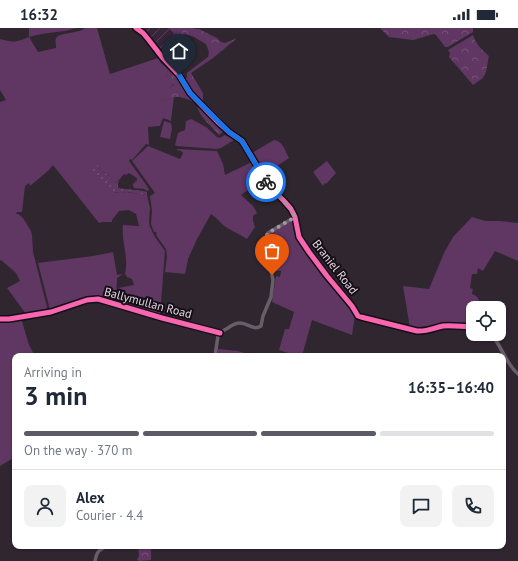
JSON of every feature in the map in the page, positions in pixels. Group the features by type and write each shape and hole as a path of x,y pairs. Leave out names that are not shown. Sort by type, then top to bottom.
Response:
{"street":[{"name":"Braniel Road","path":"136,28 143,33 179,75 190,93 229,132 242,141 268,186 291,209 295,217 299,237 317,264 352,306 358,316 423,332 443,326 466,327"},
{"path":"215,353 218,336 220,333 233,325 237,323 253,328 261,326 263,316 271,297 273,280 266,237 268,233 295,217"},
{"name":"Ballymullan Road","path":"0,319 50,312 87,300 98,299 220,333"},
{"path":"497,341 503,353"},
{"path":"506,359 510,366 518,374"},
{"path":"95,561 97,553 101,549"}],"shaded area":[{"path":"169,28 182,44 168,57 163,55 147,33 140,29"}],"green space":[{"path":"29,28 77,28 29,37"},
{"path":"85,28 97,28 110,74 158,58 168,69 166,78 174,83 163,101 174,96 171,121 163,118 160,126 148,127 149,145 146,144 132,160 130,159 129,161 149,190 147,191 144,189 134,188 133,184 137,178 129,173 126,175 124,174 115,183 112,182 109,176 98,167 90,168 115,193 127,192 147,195 150,208 150,227 165,251 160,315 118,303 117,301 118,288 134,285 132,279 127,277 125,274 126,261 123,225 139,226 136,214 129,210 119,211 112,222 99,223 53,165 30,186 29,183 25,186 22,212 17,212 16,214 23,218 31,231 33,252 48,311 26,314 7,288 20,281 16,273 1,260 0,261 0,102 6,100 0,90 0,39 15,41 29,37 38,52 56,48 56,38 58,36"},
{"path":"169,28 199,29 225,43 237,38 213,58 191,73 203,93 203,102 191,90 185,80 187,73 208,57 209,52 206,44 185,34 180,40"},
{"path":"380,28 473,28 473,32 448,47 445,47 434,34 413,40 389,37"},
{"path":"473,35 477,44 489,56 486,72 483,78 473,85 449,57 450,53 448,50"},
{"path":"168,69 175,75 185,89 225,130 219,135 202,116 198,109 197,103 180,97 163,101 157,99 161,88 170,88 174,84 166,81"},
{"path":"191,119 206,127 217,137 220,138 225,135 234,140 217,149 175,145 178,133 185,130 186,121"},
{"path":"164,121 171,123 172,128 170,139 160,137"},
{"path":"274,140 282,144 289,158 264,175 252,153"},
{"path":"148,146 180,159 183,153 177,149 217,151 223,164 225,175 252,162 261,180 241,195 253,206 257,213 253,216 255,227 247,239 225,227 211,214 188,259 185,274 165,272 167,256 166,249 156,235 156,232 154,232 151,224 152,211 150,196 155,193 132,161"},
{"path":"97,161 99,169 109,176 112,182 115,183 120,180 118,183 118,188 143,191 147,192 147,195 129,192 110,192 109,186 100,180 89,168"},
{"path":"327,161 336,173 323,186 313,172"},
{"path":"472,217 486,221 518,223 518,261 495,251 483,271 478,268 477,274 472,274 470,288 473,289 472,294 480,301 466,301 466,326 422,330 410,328 403,286 429,289 444,253 453,237"},
{"path":"291,220 295,221 295,233 297,238 337,292 342,295 355,315 352,335 312,320 303,353 288,353 279,350 285,329 289,329 294,312 272,302 276,276 280,277 281,271 272,270 267,238 273,231"},
{"path":"113,252 117,275 123,274 117,278 116,302 93,297 50,310 38,263"},
{"path":"21,318 29,345 33,353 12,353 12,459 0,466 0,320"},
{"path":"218,349 244,353 217,353"},
{"path":"138,549 151,549 151,560 139,561 137,560 139,556"}],"cycle path":[{"path":"136,28 143,33 179,75 190,93 219,123 242,141 269,186 291,209 295,217 299,237 358,316 417,331 443,326 466,327"},
{"path":"0,319 9,319 51,312 87,300 98,299 220,333"}],"way so far":[{"path":"266,182 268,186 291,209 295,217 268,233 266,237 272,275"}],"route":[{"path":"179,75 190,93 229,132 242,141 266,182"}]}
